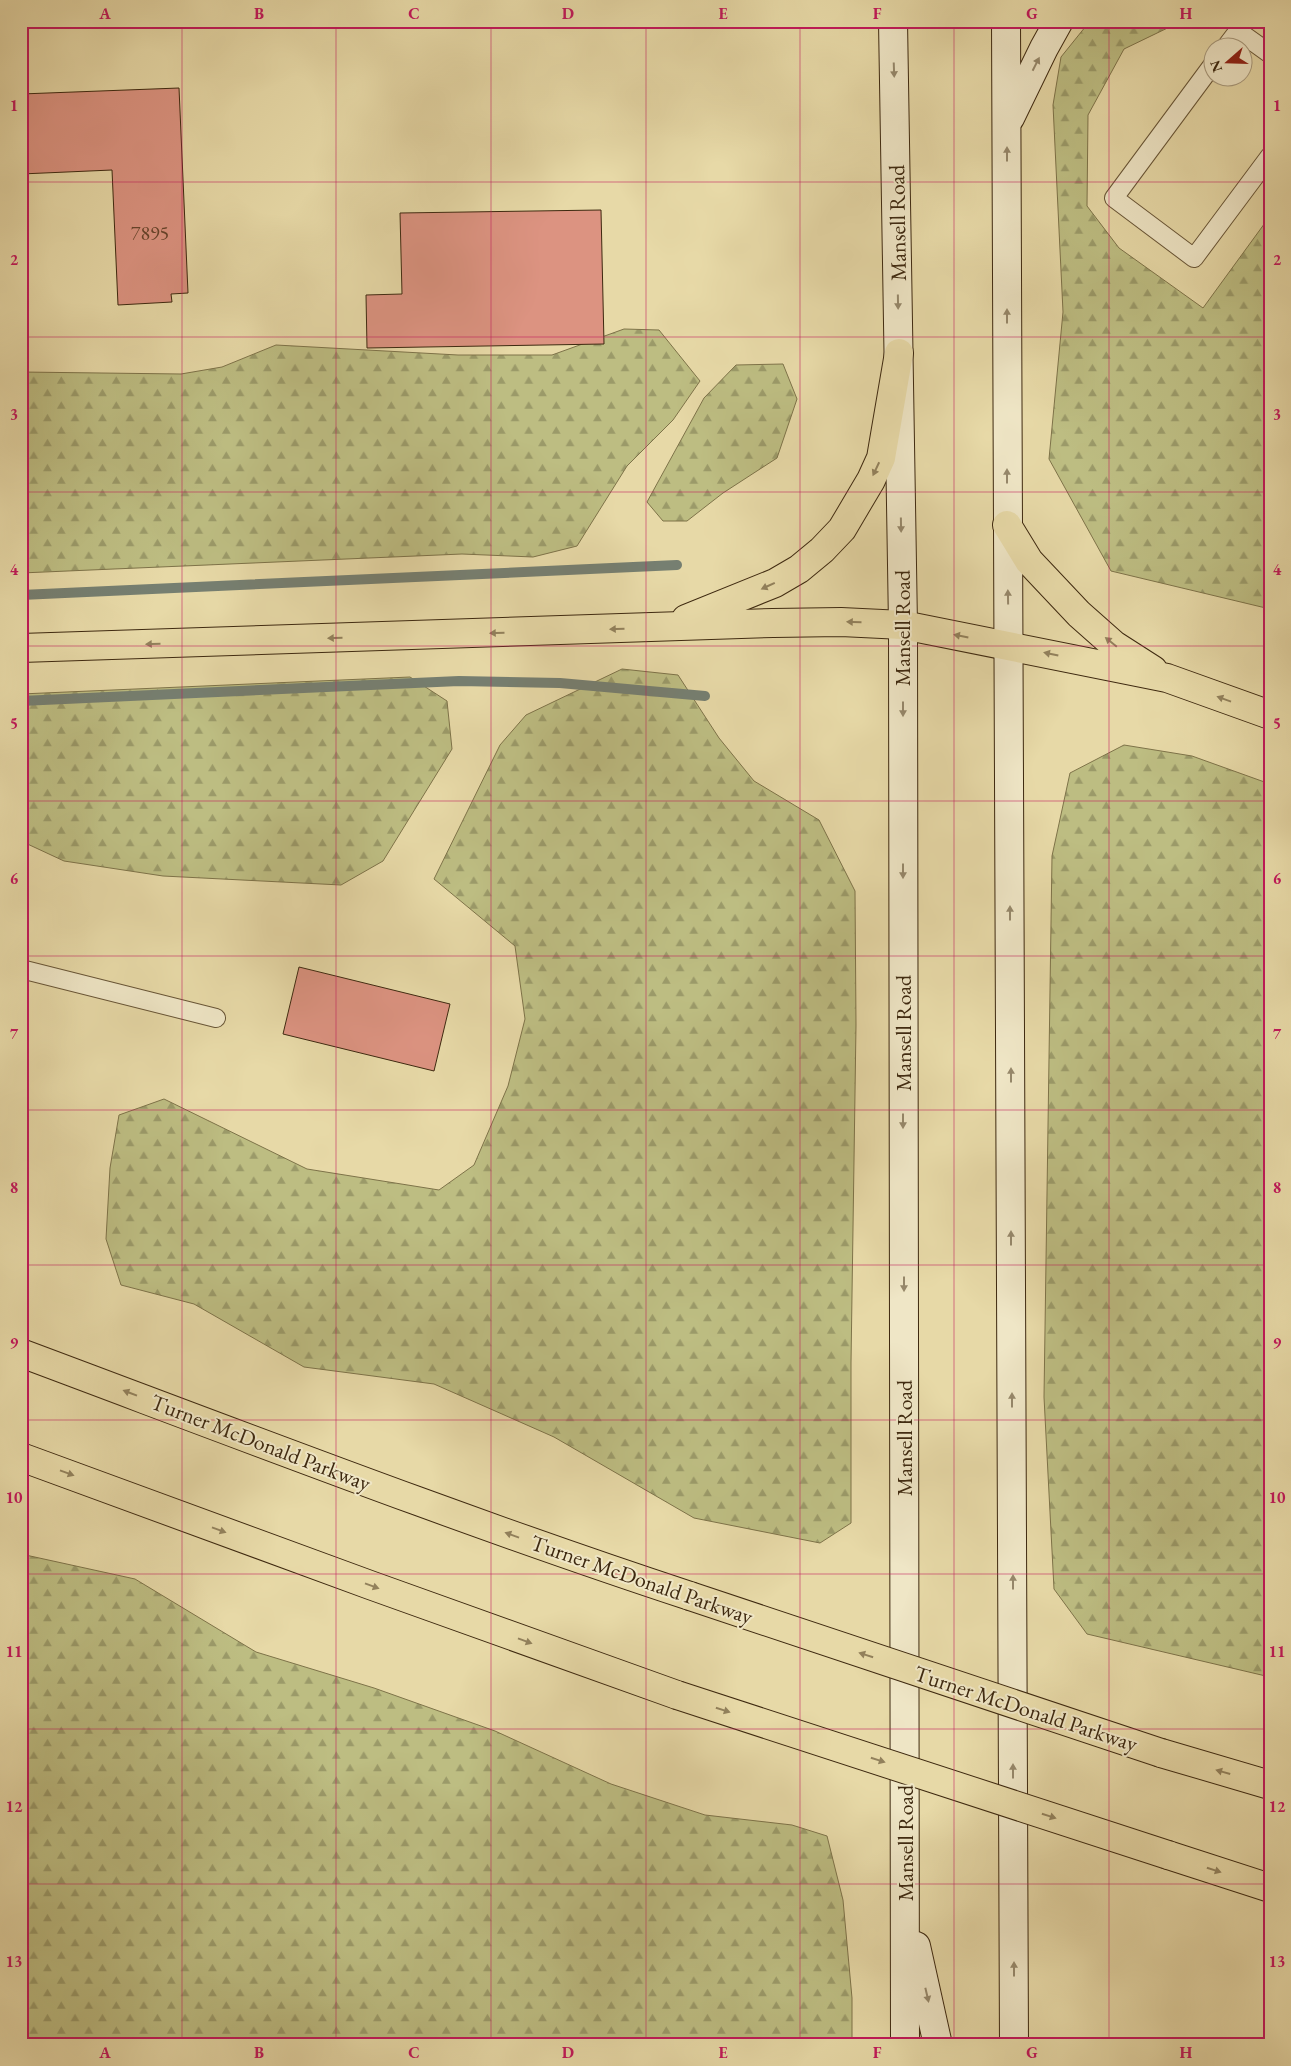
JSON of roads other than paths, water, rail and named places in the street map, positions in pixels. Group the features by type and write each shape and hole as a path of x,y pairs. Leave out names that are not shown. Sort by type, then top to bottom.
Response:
{"highway":[{"path":"666,627 775,583 799,569 822,550 842,529 871,480 881,458 899,354"},
{"path":"1007,525 1029,561 1079,614 1114,645 1167,678"},
{"path":"21,648 841,622 903,625 1167,678 1270,716"},
{"name":"Turner McDonald Parkway","path":"21,1353 603,1567 1161,1753 1270,1785"},
{"path":"21,1457 677,1695 1270,1888"}],"main road":[{"name":"Mansell Road","path":"893,21 903,625 905,2045"},
{"path":"1006,21 1014,2045"},
{"path":"1007,124 1059,21"},
{"path":"905,1896 938,2045"}],"lane":[{"path":"1233,38 1238,31 1248,38"},
{"path":"1254,42 1270,54"},
{"path":"1204,76 1114,198 1194,258 1270,156"},
{"path":"21,970 216,1018"},
{"path":"1014,2018 1024,2045"}],"waterway":[{"path":"21,595 677,565"},
{"path":"21,701 459,681 560,683 705,696"}]}
